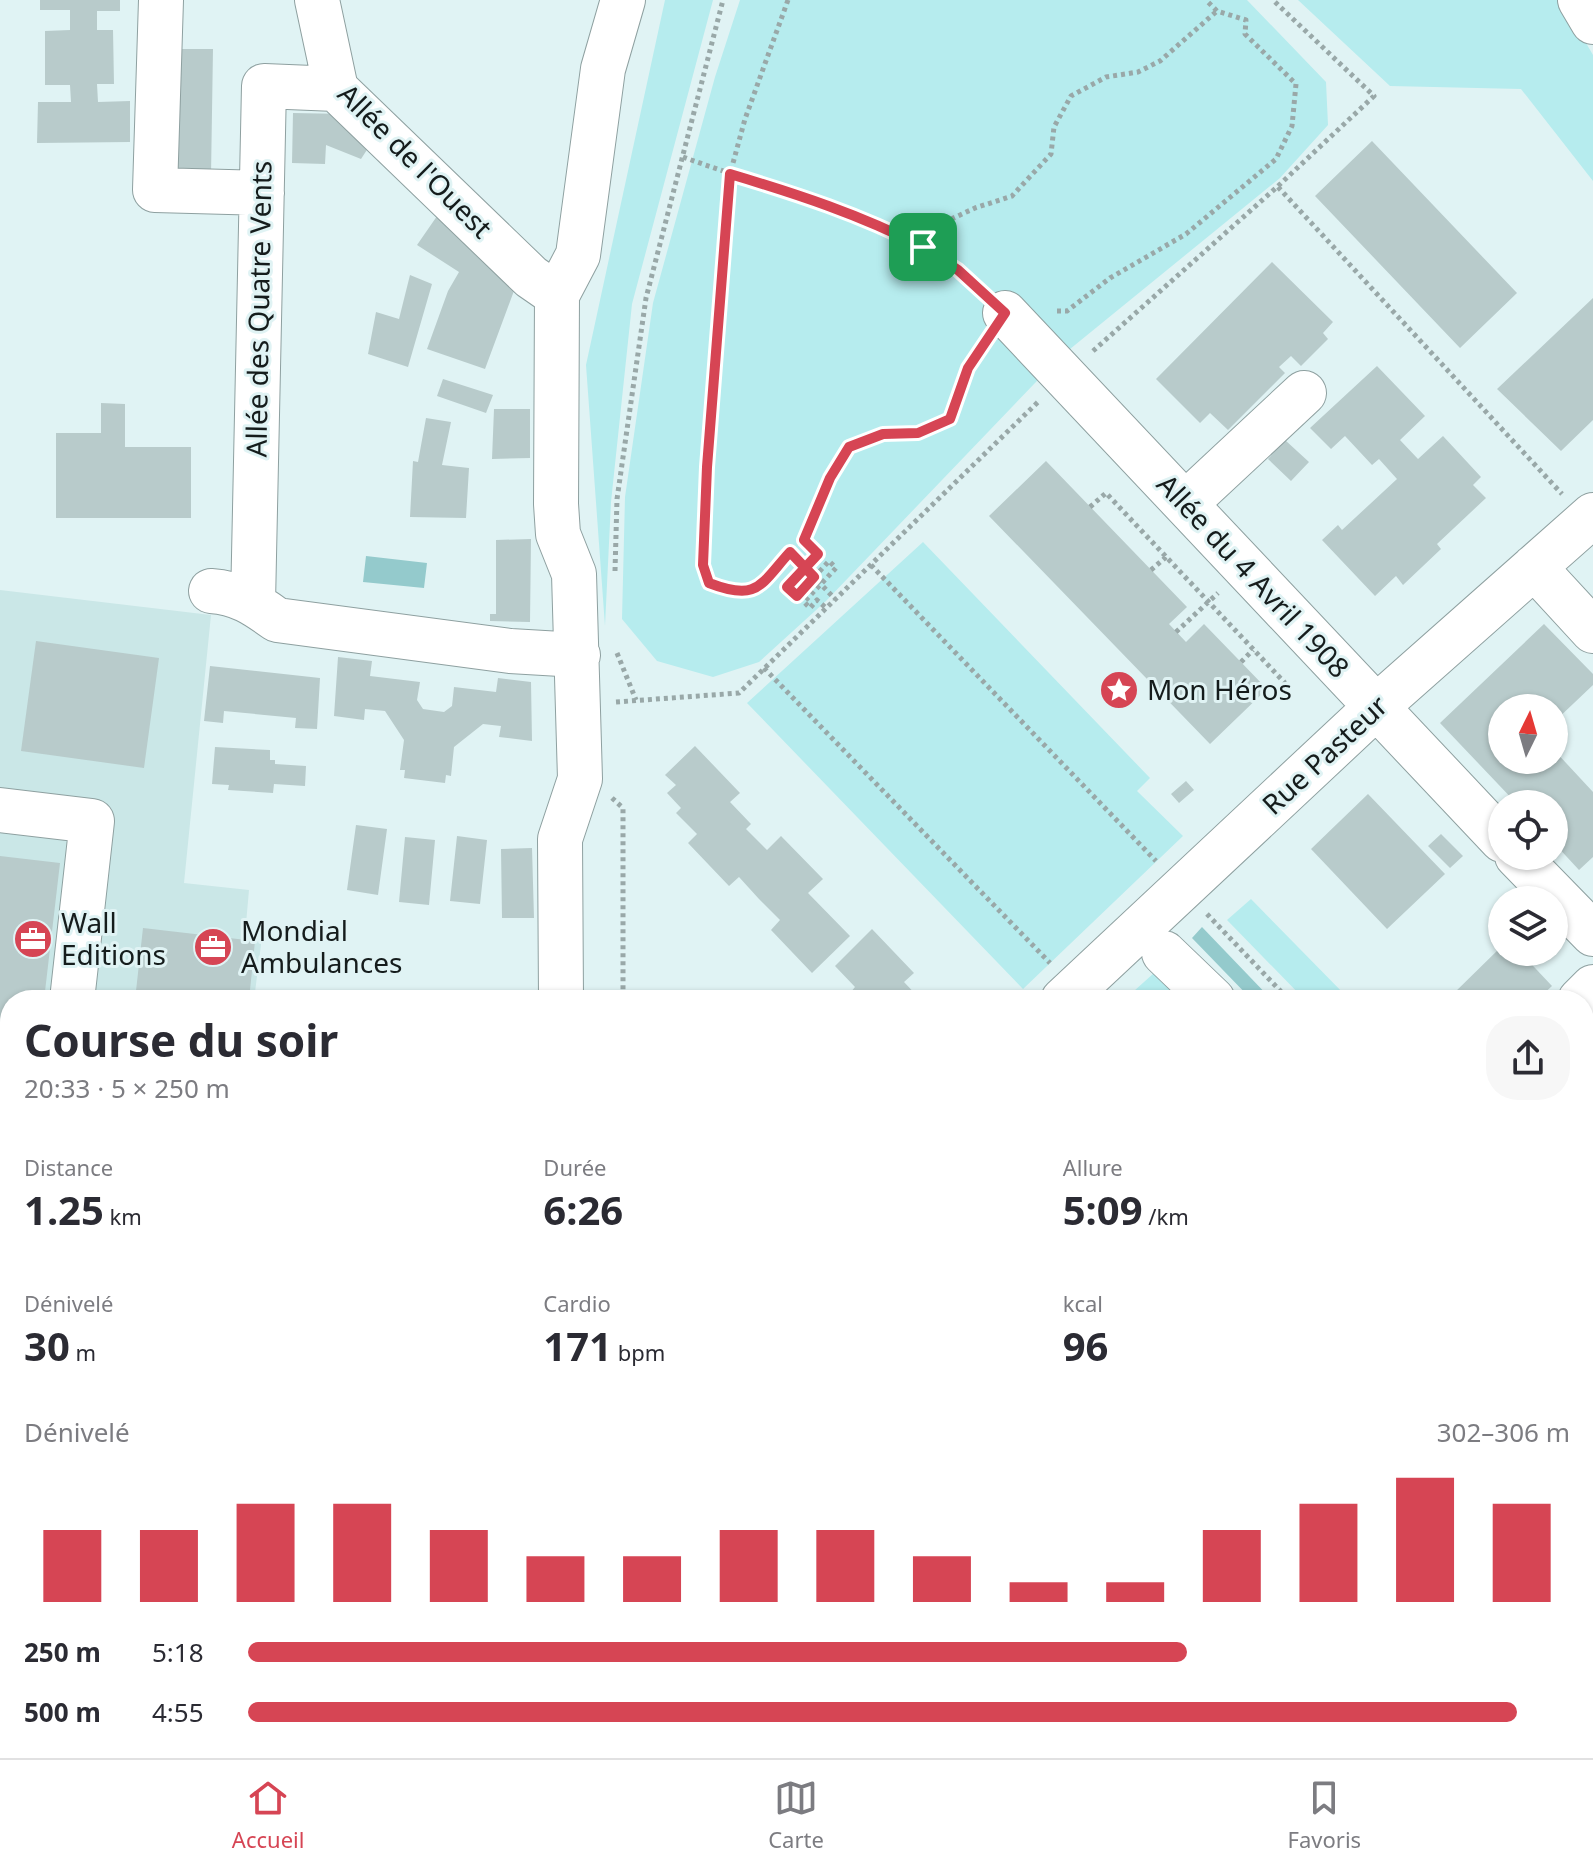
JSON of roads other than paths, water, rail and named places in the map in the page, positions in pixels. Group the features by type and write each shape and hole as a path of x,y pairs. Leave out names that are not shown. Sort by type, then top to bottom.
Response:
{"street":[{"path":"161,0 155,190 262,193"},
{"name":"Allée de l'Ouest","path":"317,0 336,89 531,277 557,295"},
{"path":"561,990 560,839 580,779 596,649 574,574 558,534 557,295 578,255 603,69 623,0"},
{"path":"1580,0 1593,22"},
{"name":"Allée des Quatre Vents","path":"253,603 264,86 336,89"},
{"name":"Allée du 4 Avril 1908","path":"1005,313 1488,825"},
{"path":"1186,503 1304,393"},
{"name":"Rue Pasteur","path":"1073,990 1375,708 1590,518"},
{"path":"1534,567 1593,631"},
{"path":"211,591 234,593 277,620 510,651 596,649"},
{"path":"0,810 92,821 73,990"},
{"path":"1531,870 1593,934"},
{"path":"1164,953 1203,990"}],"place":[{"name":"Mon Héros","path":"1119,690"},
{"name":"Wall Editions","path":"33,939"},
{"name":"Mondial Ambulances","path":"213,947"}]}
